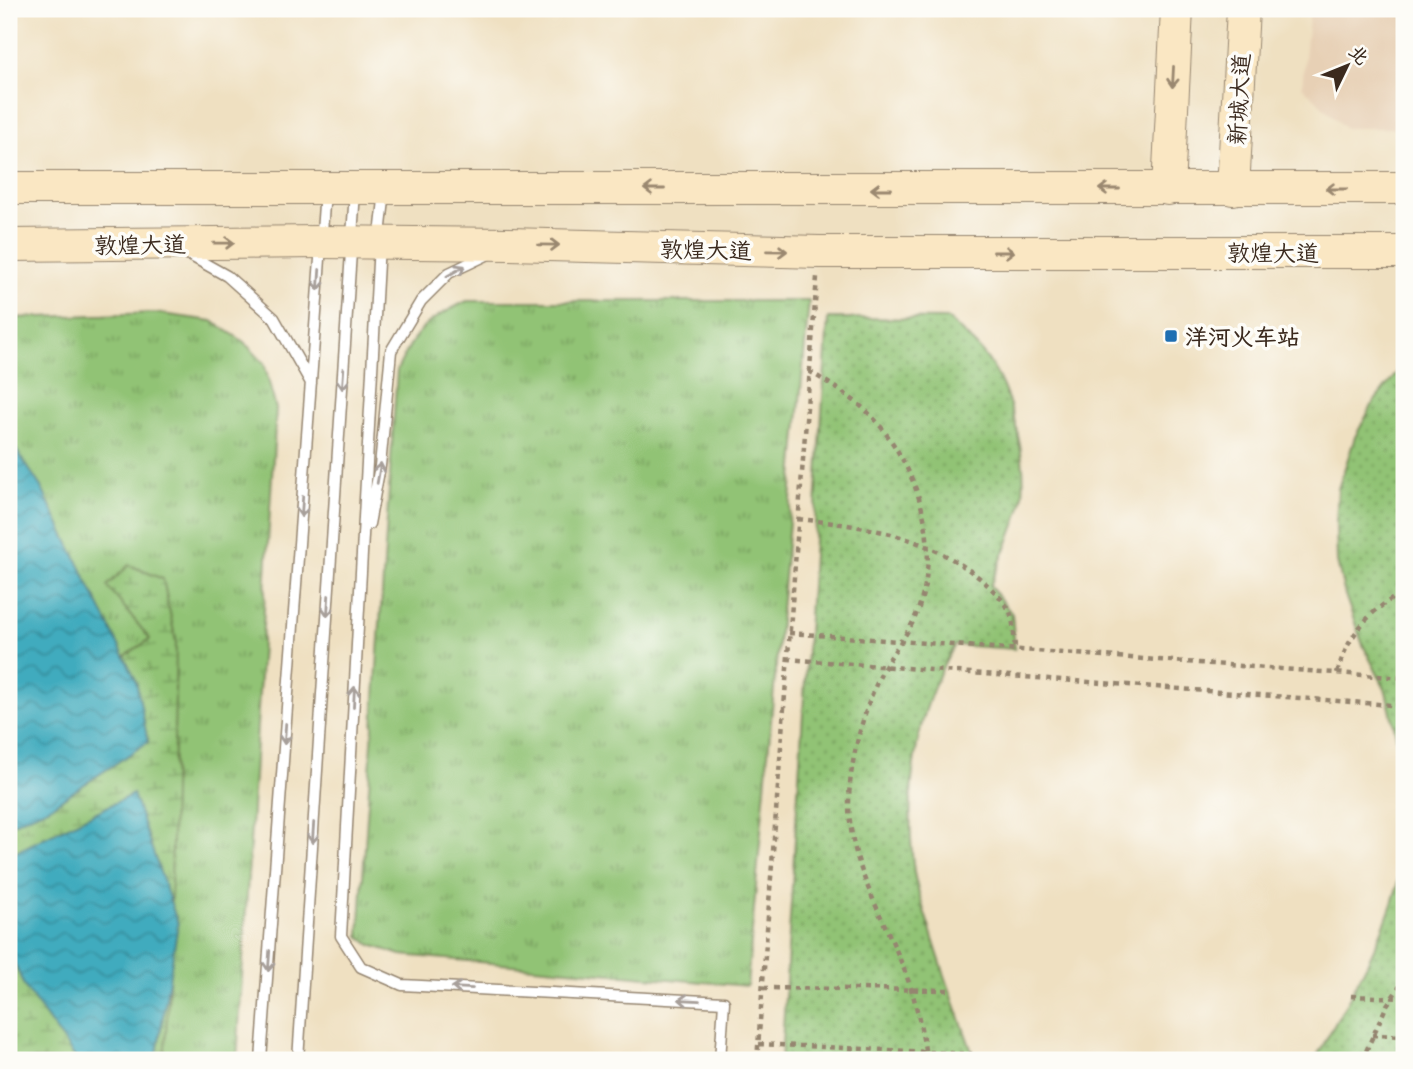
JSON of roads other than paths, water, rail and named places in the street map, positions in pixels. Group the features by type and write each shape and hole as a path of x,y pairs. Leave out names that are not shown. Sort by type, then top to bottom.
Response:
{"main road":[{"path":"1168,189 1177,9"},
{"name":"新城大道","path":"1233,189 1243,9"},
{"path":"9,188 1404,188"},
{"name":"敦煌大道","path":"9,245 351,243 819,252 1404,252"}],"lane":[{"path":"298,1060 355,189"},
{"path":"355,189 351,243 362,564 341,936 361,967 402,985 724,1002 720,1060"},
{"path":"261,1060 311,383 351,243 355,189"},
{"path":"169,244 227,276 274,318 311,383"},
{"path":"362,564 380,466 391,351 421,301 449,273 509,244"}],"water":[{"path":"9,439 41,487 136,680 148,742 50,807 9,825"},
{"path":"133,794 178,924 156,1060 77,1060 24,986 9,950 9,855"}],"place":[{"name":"洋河火车站","path":"1171,336"}]}
